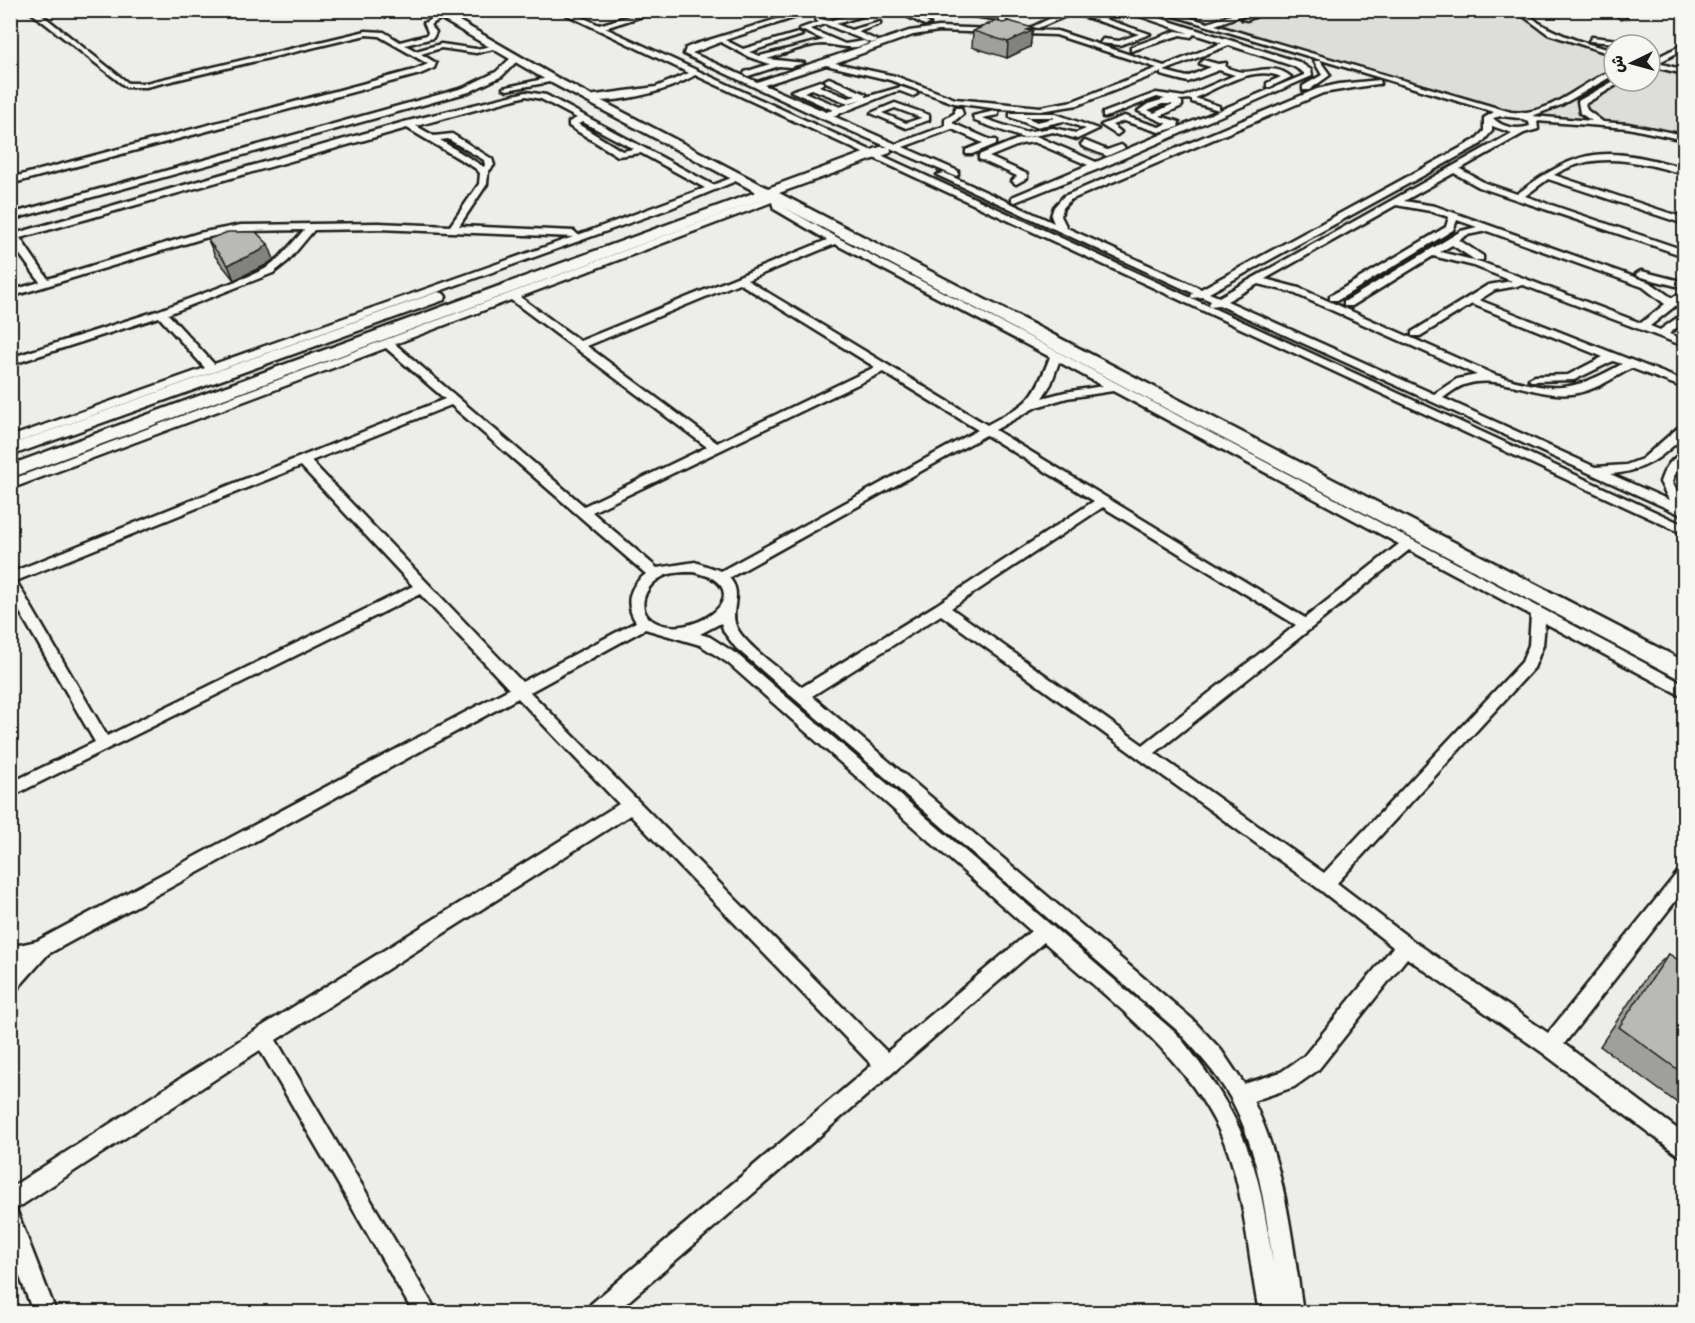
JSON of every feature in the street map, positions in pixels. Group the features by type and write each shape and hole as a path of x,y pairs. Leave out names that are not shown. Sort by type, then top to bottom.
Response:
{"street":[{"path":"10,181 417,72 431,66 432,63 381,34 358,34 146,85 131,86 126,85 31,10"},
{"path":"560,10 600,24 875,144 1683,512"},
{"path":"579,10 600,24 694,73 1019,201 1308,76 1308,72 1296,64 1142,10"},
{"path":"600,24 640,10"},
{"path":"600,24 658,10"},
{"path":"815,10 689,50 688,54 824,116 875,144 1206,309 1684,530"},
{"path":"878,10 803,29 851,47 927,24"},
{"path":"850,31 894,18 937,11 1007,12 1021,10"},
{"path":"1159,10 1508,113 1525,117 1602,123 1684,136"},
{"path":"1205,24 1221,22 1253,10"},
{"path":"1228,31 1238,23 1270,10"},
{"path":"1518,10 1549,32 1602,49"},
{"path":"1614,10 1623,17"},
{"path":"1036,27 1072,11 1142,38"},
{"path":"1103,20 1126,11 1317,63 1489,118 1499,127 1522,130"},
{"path":"400,44 430,36 432,32 426,24 436,13 552,79 745,181 1684,671"},
{"path":"1536,13 1558,28 1602,44"},
{"path":"969,15 1002,17 1003,23 1000,26"},
{"path":"850,31 875,22 859,16"},
{"path":"1061,16 1079,21 1087,18 1103,20 1146,34 1124,47 1155,56"},
{"path":"846,50 789,66 748,74 702,52 804,18 826,22 881,44"},
{"path":"894,18 927,24 1061,28 1114,43 1153,37 1161,39"},
{"path":"743,51 826,22"},
{"path":"758,57 809,40 781,25"},
{"path":"755,85 912,33 939,29 1040,31 1072,36 1162,73 1188,80 1224,64 1225,59 1210,50"},
{"path":"1131,50 1182,33 1209,41 1170,56"},
{"path":"1580,38 1602,40"},
{"path":"826,63 892,78 954,101 999,107 1040,109 1075,103 1162,73 1233,41"},
{"path":"772,42 786,48"},
{"path":"758,57 820,42 856,53"},
{"path":"726,44 758,57 774,68"},
{"path":"416,53 441,46 476,51 498,47"},
{"path":"1662,58 1682,50"},
{"path":"10,217 446,96 492,78 510,66 516,58"},
{"path":"1203,62 1242,75"},
{"path":"1067,198 1057,193 1316,83 1326,75 1317,63"},
{"path":"1662,64 1684,67"},
{"path":"1662,66 1684,73"},
{"path":"1083,124 1156,95 1185,99 1197,97 1242,75 1266,71 1279,72 1287,77 1161,130 1124,118 1105,125 1100,139 1107,153 1132,143 1147,146"},
{"path":"588,98 639,92 670,84 694,73"},
{"path":"840,110 796,91 849,73"},
{"path":"1162,73 1216,108"},
{"path":"865,75 917,96 955,118 990,143"},
{"path":"496,90 552,79"},
{"path":"812,86 848,101 862,98 862,95 868,93 831,79"},
{"path":"1525,117 1548,108 1602,79"},
{"path":"1063,231 1056,216 1059,207 1067,198 1320,91 1339,86 1377,82"},
{"path":"824,116 898,89"},
{"path":"1602,91 1581,104 1581,109 1602,123"},
{"path":"12,234 249,170 259,174 353,147 356,144 351,140 526,94 543,97 712,188"},
{"path":"12,234 480,95"},
{"path":"892,106 898,106 926,117 925,120 909,126 901,125 875,113 892,106 917,96"},
{"path":"1489,118 1508,113"},
{"path":"10,441 712,188 745,181 875,144 955,118 1012,115 1053,115 1094,129 1077,136 1032,124 1012,115"},
{"path":"980,116 1026,135 1064,119"},
{"path":"1153,116 1175,124"},
{"path":"1525,117 1534,122 1535,127"},
{"path":"584,118 572,124 621,154 641,151"},
{"path":"1188,300 1478,142 1488,131 1489,118"},
{"path":"1060,149 1100,139 1139,123"},
{"path":"407,124 484,171 485,180 453,229"},
{"path":"891,128 901,125"},
{"path":"1206,309 1256,280 1286,273 1393,202 1522,130 1535,127 1624,132 1684,143"},
{"path":"969,152 1015,132"},
{"path":"1016,181 1024,176 982,157 1019,142 1050,137 1072,145"},
{"path":"1035,139 1098,166"},
{"path":"10,485 388,344 772,195 875,144"},
{"path":"1518,197 1565,165 1583,159 1609,157 1634,159 1684,171"},
{"path":"1454,169 1482,184 1684,253"},
{"path":"1548,176 1683,219"},
{"path":"1435,178 1482,184"},
{"path":"10,451 745,181"},
{"path":"1423,186 1426,192 1443,204 1647,285 1658,291 1671,304"},
{"path":"772,195 777,207 835,240 1684,690"},
{"path":"10,472 499,290 772,195"},
{"path":"1002,203 1041,199"},
{"path":"1393,202 1419,204 1561,250 1684,285"},
{"path":"1334,298 1450,228 1454,216"},
{"path":"10,294 222,231 260,226 378,226 584,235"},
{"path":"10,362 161,313 269,271 284,259 307,226"},
{"path":"1450,228 1464,234"},
{"path":"1348,304 1464,234 1490,228"},
{"path":"12,234 46,283"},
{"path":"578,346 835,240"},
{"path":"1453,240 1470,254 1646,324"},
{"path":"1431,253 1463,259 1665,331 1684,335"},
{"path":"1492,287 1496,271"},
{"path":"1286,273 1334,298 1495,368 1534,379 1570,378 1611,357"},
{"path":"740,280 1305,624"},
{"path":"1256,280 1295,290 1491,377 1537,389 1583,388 1629,364"},
{"path":"1416,334 1492,287 1528,283"},
{"path":"1646,324 1684,294"},
{"path":"512,296 716,448"},
{"path":"1471,300 1678,383 1684,390"},
{"path":"161,313 212,369"},
{"path":"1665,331 1684,316"},
{"path":"1665,331 1684,343"},
{"path":"388,344 655,574"},
{"path":"1032,405 1050,374 1056,356"},
{"path":"1455,361 1461,381"},
{"path":"582,512 884,367"},
{"path":"1434,399 1461,381 1491,377"},
{"path":"721,577 1032,405 1065,395 1116,387"},
{"path":"10,578 453,400"},
{"path":"74,429 86,444"},
{"path":"1589,469 1613,470 1639,466 1656,457 1684,429"},
{"path":"1683,512 1666,482 1670,470 1684,456"},
{"path":"303,460 519,691 886,1065"},
{"path":"801,694 941,608 1103,501"},
{"path":"1143,754 1409,543"},
{"path":"1270,1312 1246,1180 1238,1154 1216,1104 1170,1041 733,659 705,641 681,633 668,632 645,623 634,607 635,598 639,589 655,574 685,567 705,569 721,577 730,593 726,620 734,637 1185,1026 1216,1057 1241,1095 1264,1150 1292,1312"},
{"path":"10,582 104,744"},
{"path":"10,791 421,588"},
{"path":"941,608 1325,884 1405,946 1550,1046 1684,1147"},
{"path":"681,633 708,626 726,611"},
{"path":"1325,884 1529,664 1536,645 1538,612"},
{"path":"10,956 41,948 645,623"},
{"path":"10,1201 263,1037 630,806"},
{"path":"1550,1046 1684,877"},
{"path":"598,1312 1045,930"},
{"path":"1241,1095 1287,1080 1311,1063 1405,946"},
{"path":"10,983 41,948"},
{"path":"263,1037 426,1312"},
{"path":"10,1218 44,1312"}],"shaded area":[{"path":"1153,11 1525,11 1554,30 1602,47 1602,93 1662,93 1662,64 1684,70 1684,140 1606,127 1530,126 1356,71"}],"building":[{"path":"996,21 1003,23 1009,21 1033,28 1027,30 1032,31 1008,42 973,31"},
{"path":"228,232 256,232 268,244 260,251 228,265 209,239"},
{"path":"1669,954 1684,964 1684,1074 1619,1027"}]}
